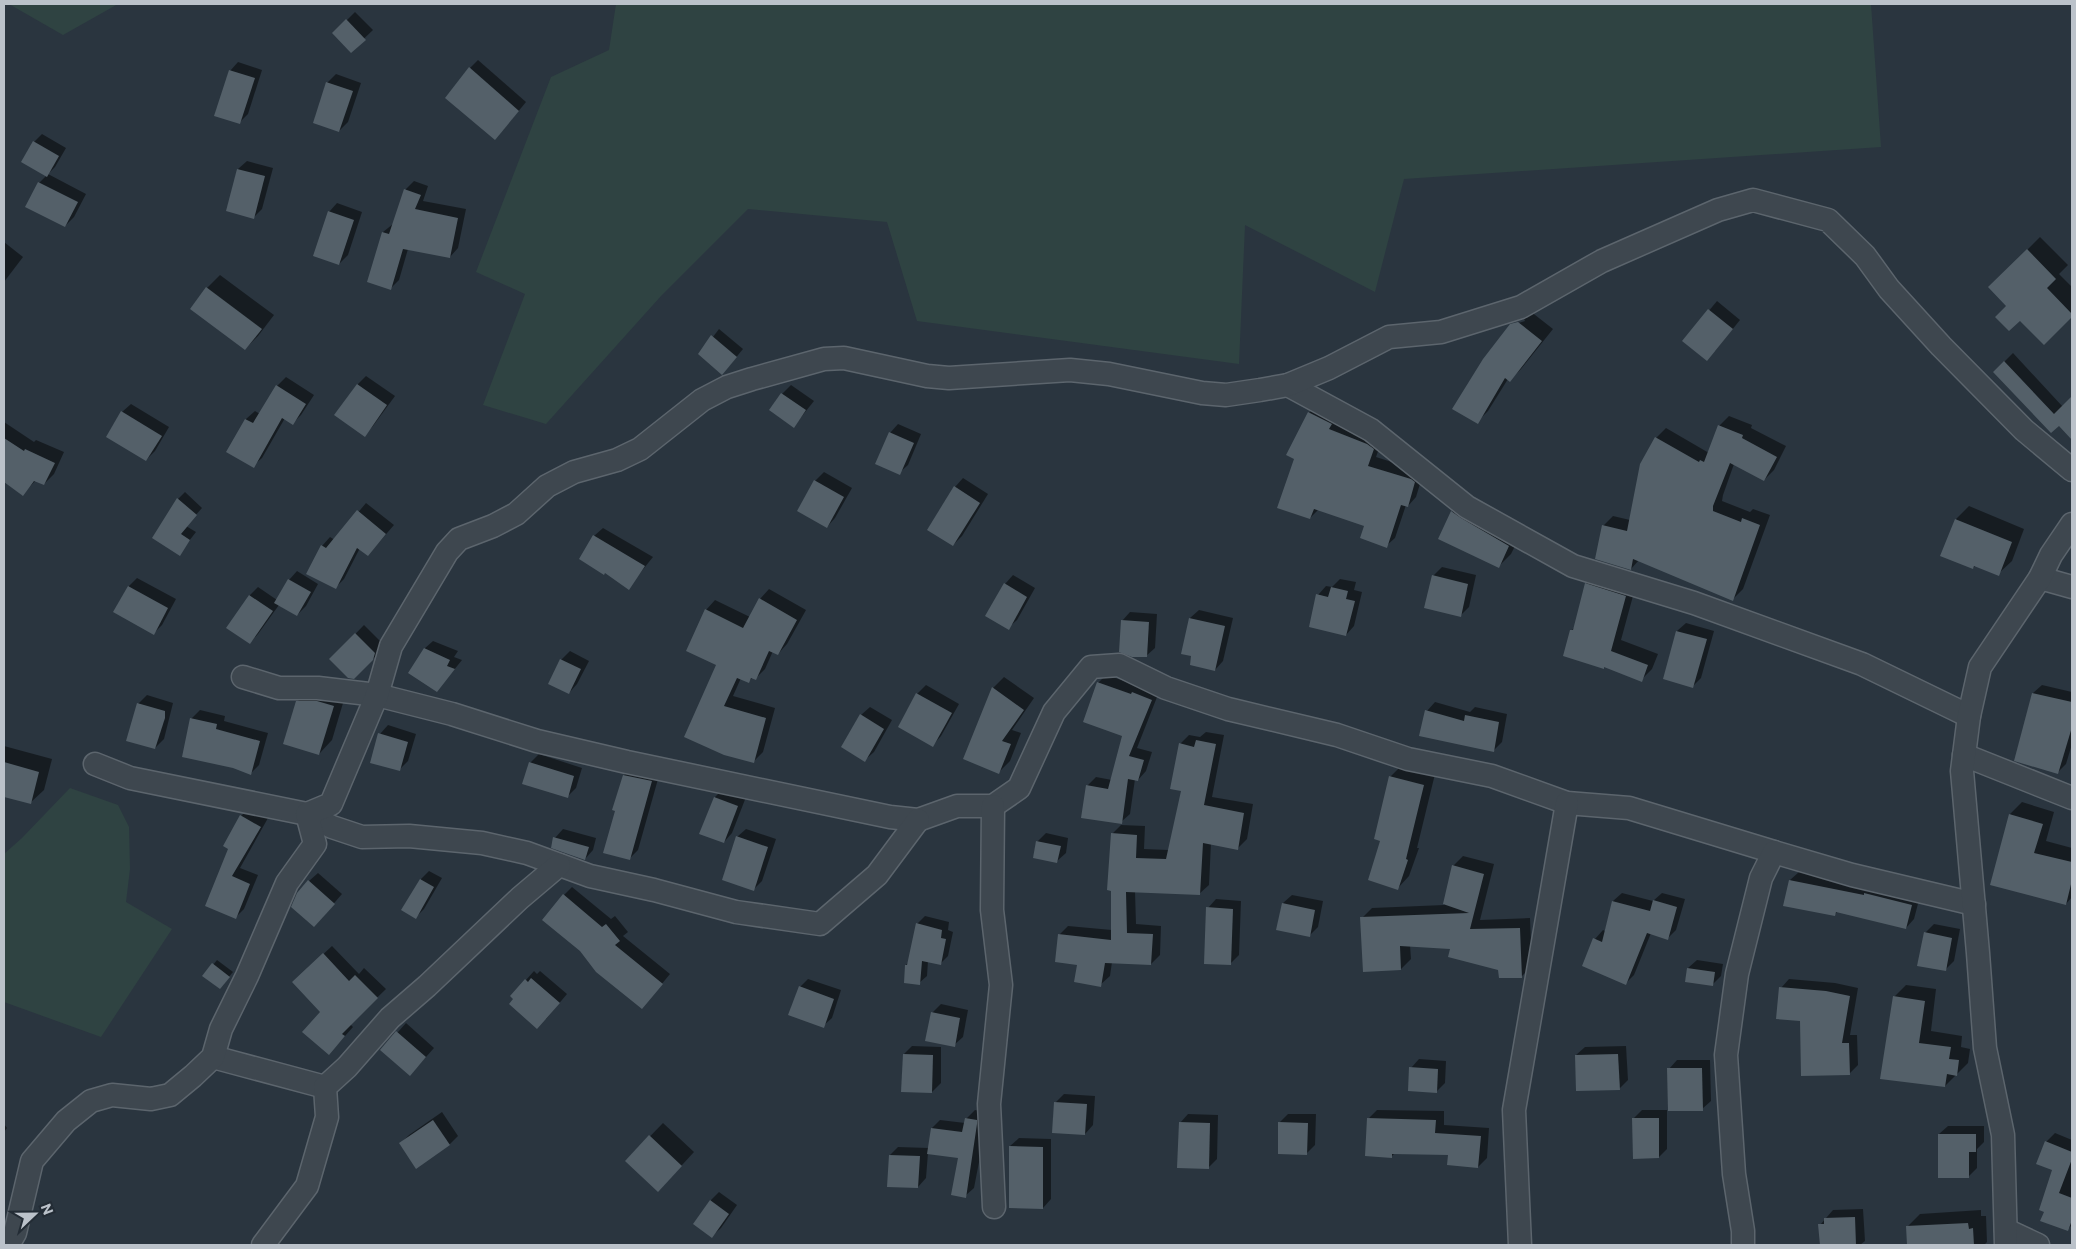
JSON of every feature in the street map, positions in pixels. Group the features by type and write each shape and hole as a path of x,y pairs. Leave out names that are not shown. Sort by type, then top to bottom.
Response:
{"street":[{"path":"307,814 331,804 377,695 392,646 447,552 459,539 493,526 516,514 547,486 574,472 617,460 640,449 702,400 727,387 824,359 844,358 927,376 949,378 1070,370 1109,374 1202,393 1226,395 1288,385 1330,368 1389,337 1441,332 1520,307 1602,261 1718,210 1753,200 1828,220 1864,256 1889,289 1941,346 2024,430 2072,470"},
{"path":"1288,385 1371,430 1468,507 1573,566 1694,603 1862,664 1969,716"},
{"path":"2038,1245 2006,1237 2003,1135 1985,1048 1962,771 1969,716 1980,666 2040,578 2051,555 2072,524"},
{"path":"2040,578 2072,587"},
{"path":"243,677 279,688 318,688 377,695 452,714 537,741 627,762 890,817 918,820 957,806 993,806 1018,788 1054,712 1086,672 1091,667 1119,665 1166,688 1228,709 1337,735 1408,759 1492,776 1567,803 1629,808 1852,875 1974,904"},
{"path":"1964,755 2072,798"},
{"path":"95,764 130,778 307,814 362,837 409,836 482,843 527,853 590,876 654,890 736,912 820,924 877,875 918,820"},
{"path":"1520,1245 1514,1110 1567,803"},
{"path":"993,806 992,910 1001,985 990,1104 994,1207"},
{"path":"8,1245 15,1233 32,1161 66,1121 91,1101 112,1095 151,1099 170,1095 194,1076 213,1057 221,1030 248,976 287,883 315,844 307,814"},
{"path":"1743,1245 1743,1231 1734,1174 1726,1055 1737,974 1761,878 1774,852"},
{"path":"325,1087 347,1067 390,1018 434,980 520,898 558,865"},
{"path":"213,1057 325,1087"},
{"path":"263,1245 307,1186 327,1117 325,1087"}],"green space":[{"path":"9,4 118,4 63,35"},
{"path":"616,4 1871,4 1881,147 1404,179 1375,292 1245,225 1239,364 917,321 887,222 748,209 661,296 546,424 483,405 525,294 476,272 551,77 609,50"},
{"path":"70,788 118,805 129,827 130,869 126,902 172,929 101,1037 4,1002 4,854"}],"building":[{"path":"346,19 366,40 351,53 332,33"},
{"path":"469,67 519,111 495,140 445,98"},
{"path":"229,70 255,78 240,124 214,116"},
{"path":"326,82 353,91 339,132 313,123"},
{"path":"33,141 59,156 47,177 21,162"},
{"path":"237,169 265,176 254,219 226,211"},
{"path":"38,182 78,202 65,227 25,207"},
{"path":"404,189 421,195 415,209 458,218 450,258 403,249 391,290 367,282 382,232 389,234"},
{"path":"328,211 354,220 339,265 313,256"},
{"path":"2027,249 2056,279 2047,288 2072,314 2072,317 2044,345 2020,321 2009,331 1995,317 2006,306 1988,287"},
{"path":"206,287 262,329 245,350 190,309"},
{"path":"1708,309 1733,329 1707,361 1682,341"},
{"path":"1518,322 1542,341 1510,382 1505,378 1478,424 1452,409 1483,359 1510,324"},
{"path":"711,335 737,357 722,375 698,354"},
{"path":"2004,361 2054,414 2072,396 2072,440 2059,426 2051,433 1993,372"},
{"path":"357,384 387,405 365,437 334,415"},
{"path":"276,385 306,404 293,425 282,418 254,468 226,452 245,419 253,423"},
{"path":"781,393 806,410 794,428 769,410"},
{"path":"121,411 162,436 146,461 106,437"},
{"path":"1308,412 1332,424 1329,429 1367,444 1374,449 1368,466 1411,479 1415,482 1408,507 1401,505 1387,548 1360,538 1364,526 1314,509 1310,519 1277,508 1294,459 1286,455"},
{"path":"1718,425 1743,435 1742,438 1777,457 1764,481 1730,463 1713,506 1713,511 1741,522 1742,518 1760,525 1733,601 1633,559 1631,570 1595,559 1602,525 1627,531 1640,464 1655,437 1699,462 1700,460 1704,462"},
{"path":"889,432 914,443 900,475 875,464"},
{"path":"4,438 24,451 25,449 55,463 44,485 34,481 23,496 4,482"},
{"path":"814,480 844,497 827,528 797,511"},
{"path":"954,486 980,503 953,546 927,530"},
{"path":"177,498 197,515 181,534 190,540 180,556 152,538"},
{"path":"357,510 386,534 368,556 357,548 336,589 306,574 321,545 326,548"},
{"path":"1451,511 1509,546 1499,568 1438,539"},
{"path":"1955,519 2012,542 1999,576 1974,566 1973,569 1940,556"},
{"path":"593,535 645,566 629,590 605,573 604,575 579,559"},
{"path":"1432,575 1468,584 1461,617 1424,608"},
{"path":"288,579 311,592 297,616 274,603"},
{"path":"1004,583 1027,597 1009,630 985,616"},
{"path":"1585,583 1626,596 1611,651 1648,665 1642,682 1604,667 1604,669 1563,656 1570,630 1573,630"},
{"path":"128,586 168,608 154,635 113,612"},
{"path":"1331,587 1348,591 1346,599 1355,601 1346,636 1309,627 1316,594 1328,597"},
{"path":"249,595 273,611 250,644 226,628"},
{"path":"759,598 797,620 778,655 769,651 756,680 751,678 749,683 737,678 724,706 766,718 754,763 724,755 684,737 716,665 686,651 705,609 743,628"},
{"path":"1189,618 1225,626 1215,671 1190,665 1191,656 1181,654"},
{"path":"1121,620 1149,622 1147,657 1132,657 1119,652"},
{"path":"1676,631 1707,639 1693,688 1663,679"},
{"path":"355,633 375,653 373,660 354,679 348,678 329,659"},
{"path":"424,648 450,660 447,666 455,669 437,692 408,673"},
{"path":"560,659 581,669 569,694 548,684"},
{"path":"1097,682 1152,700 1129,756 1144,760 1138,781 1128,779 1122,824 1081,818 1086,785 1108,789 1122,736 1083,722"},
{"path":"992,687 1024,710 1002,741 1011,744 999,774 963,759"},
{"path":"916,693 952,713 933,747 898,727"},
{"path":"2032,693 2072,702 2072,727 2058,774 2014,761"},
{"path":"296,701 317,701 334,706 319,755 283,744"},
{"path":"137,703 165,711 165,718 155,749 126,741"},
{"path":"1425,710 1464,721 1465,715 1499,722 1494,752 1419,736"},
{"path":"860,714 884,729 865,762 841,747"},
{"path":"190,718 217,724 216,729 260,741 251,775 233,768 182,757"},
{"path":"378,733 408,742 400,771 370,763"},
{"path":"1196,740 1216,744 1204,805 1244,813 1238,850 1203,843 1200,895 1126,892 1127,933 1153,934 1151,965 1105,963 1101,987 1074,982 1077,965 1055,962 1058,934 1111,940 1111,891 1107,890 1111,833 1137,835 1136,858 1166,859 1181,791 1170,789 1179,743 1194,747"},
{"path":"4,762 39,772 31,804 4,797"},
{"path":"529,762 574,776 568,798 522,784"},
{"path":"623,775 652,781 630,860 603,853 615,811 612,810"},
{"path":"1389,776 1424,785 1406,859 1408,860 1398,890 1368,880 1380,841 1374,839"},
{"path":"714,797 738,806 724,843 699,834"},
{"path":"2009,814 2043,824 2034,853 2072,862 2072,880 2066,905 1990,885"},
{"path":"240,815 261,827 232,876 250,884 236,919 205,906 228,849 223,846"},
{"path":"736,836 768,847 754,891 722,880"},
{"path":"553,837 589,847 585,860 551,848"},
{"path":"1036,841 1061,846 1057,863 1033,858"},
{"path":"1452,865 1484,874 1470,929 1520,928 1522,978 1499,978 1498,970 1448,957 1450,949 1400,946 1401,970 1363,972 1360,917 1469,913 1443,904"},
{"path":"420,879 434,887 416,919 401,910"},
{"path":"308,880 335,904 314,927 291,907 297,893"},
{"path":"1789,880 1864,895 1864,893 1912,905 1906,929 1836,912 1835,916 1783,906"},
{"path":"563,894 602,927 606,924 620,941 615,945 663,984 642,1009 596,972 580,951 542,920"},
{"path":"1653,900 1677,907 1668,940 1647,933 1626,985 1582,966 1593,938 1602,942 1612,901 1650,911"},
{"path":"1282,903 1315,910 1310,937 1276,930"},
{"path":"1206,907 1233,909 1231,965 1204,964"},
{"path":"916,923 942,930 941,938 946,939 941,965 922,961 920,985 904,983 905,965 907,965"},
{"path":"1924,932 1952,938 1946,971 1917,966"},
{"path":"323,953 349,981 355,975 378,998 342,1034 345,1036 329,1055 302,1032 320,1012 292,982"},
{"path":"212,963 230,977 220,989 202,976"},
{"path":"1687,968 1715,972 1713,986 1685,982"},
{"path":"531,978 560,1003 537,1029 509,1004 513,999 510,996 525,979 528,982"},
{"path":"799,986 834,999 824,1028 788,1015"},
{"path":"1779,987 1826,991 1850,996 1842,1043 1849,1043 1850,1075 1801,1076 1800,1021 1776,1019"},
{"path":"1893,996 1925,1001 1919,1043 1951,1047 1949,1059 1959,1060 1957,1076 1947,1074 1945,1087 1880,1079"},
{"path":"931,1012 960,1018 955,1047 925,1041"},
{"path":"396,1031 426,1057 410,1076 380,1050"},
{"path":"903,1054 933,1055 932,1093 901,1092"},
{"path":"1618,1054 1620,1090 1576,1091 1575,1055"},
{"path":"1409,1067 1438,1069 1437,1093 1408,1091"},
{"path":"1667,1068 1702,1068 1703,1111 1668,1111"},
{"path":"1054,1102 1087,1104 1085,1135 1052,1133"},
{"path":"965,1118 977,1120 966,1198 951,1195 958,1158 927,1154 931,1128 962,1132"},
{"path":"1367,1118 1436,1120 1435,1133 1481,1136 1478,1168 1447,1165 1448,1155 1392,1154 1392,1158 1365,1156"},
{"path":"1632,1118 1659,1118 1659,1158 1633,1159"},
{"path":"433,1120 450,1145 416,1169 399,1143"},
{"path":"1179,1122 1210,1123 1209,1169 1177,1168"},
{"path":"1278,1122 1308,1123 1307,1155 1278,1154"},
{"path":"1938,1134 1976,1134 1976,1152 1969,1152 1969,1178 1938,1178"},
{"path":"649,1135 682,1166 658,1192 625,1161"},
{"path":"2045,1141 2072,1152 2072,1159 2059,1193 2072,1198 2072,1220 2068,1231 2040,1221 2044,1212 2039,1210 2052,1170 2036,1164"},
{"path":"1009,1146 1043,1147 1043,1209 1009,1208"},
{"path":"889,1155 920,1156 918,1188 887,1187"},
{"path":"710,1200 729,1214 712,1238 693,1224"},
{"path":"1855,1217 1856,1245 1820,1245 1818,1224 1824,1224 1824,1218"},
{"path":"1968,1223 1969,1229 1973,1228 1974,1245 1907,1245 1906,1226"}]}
